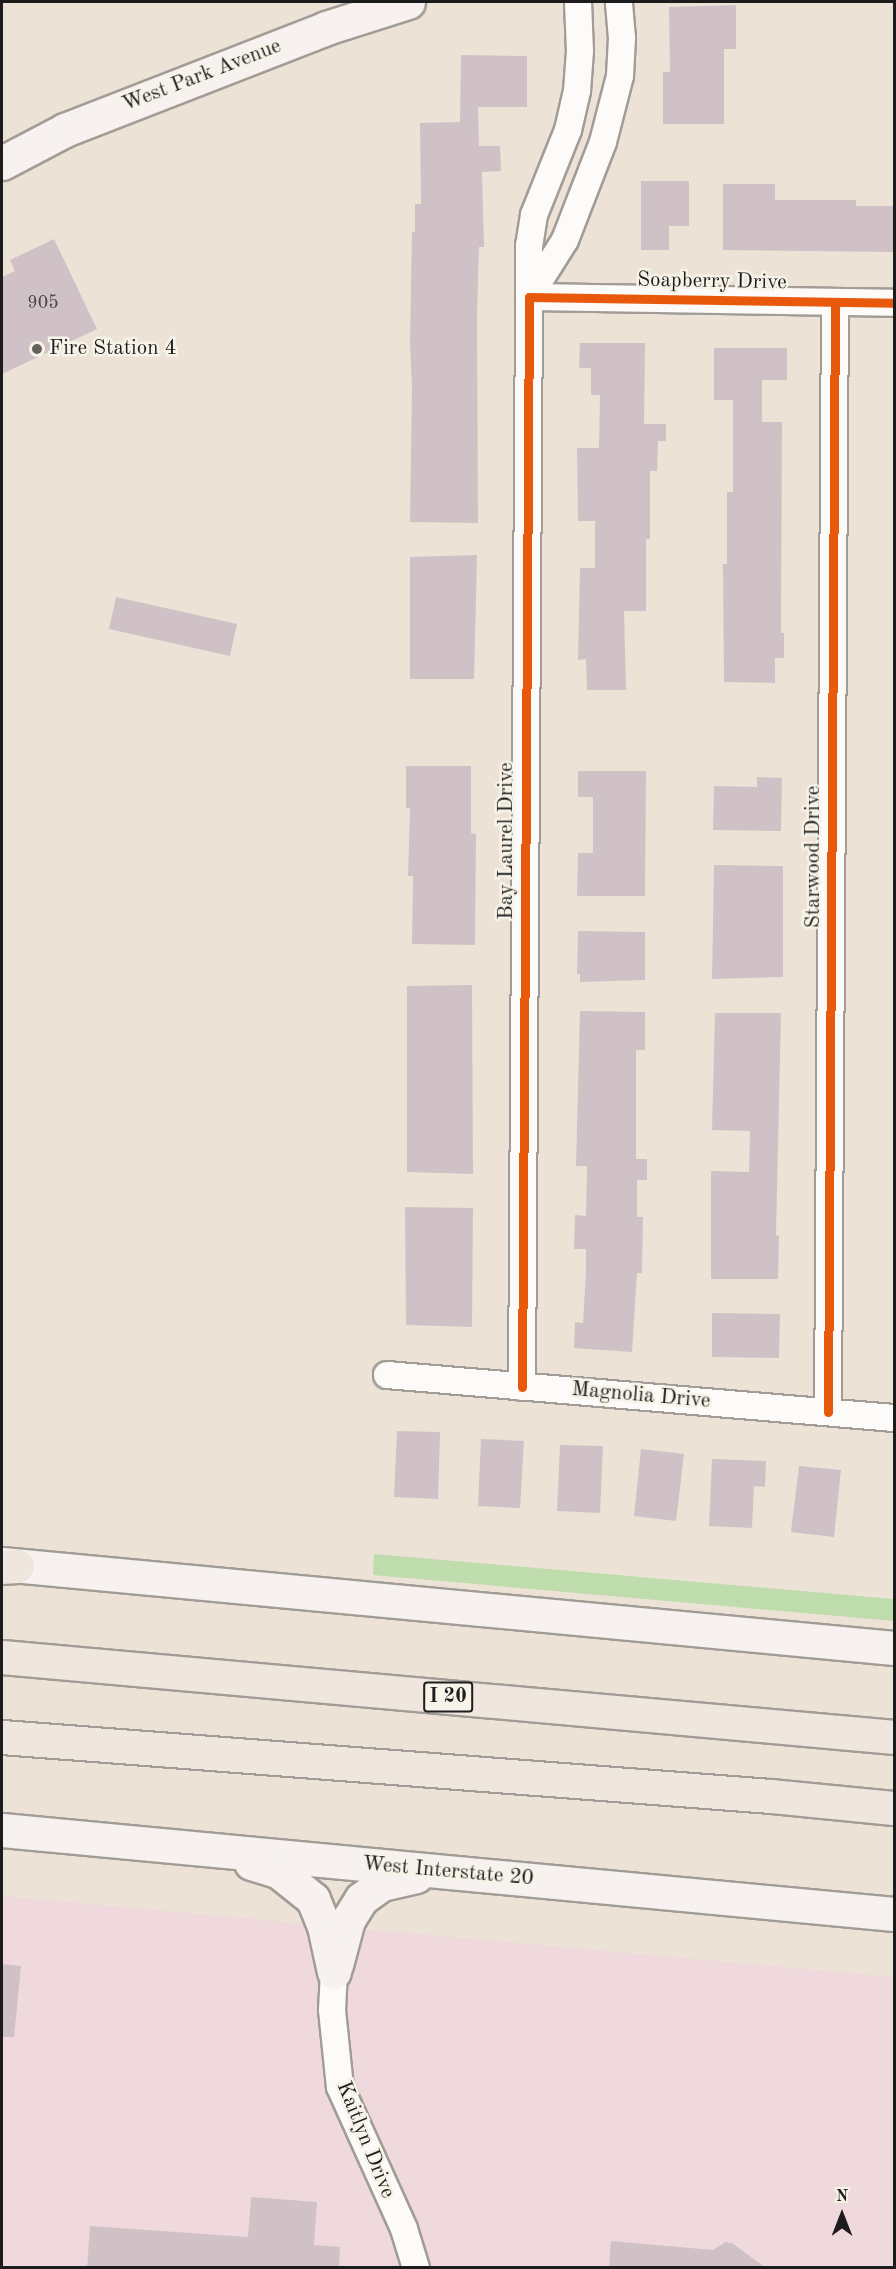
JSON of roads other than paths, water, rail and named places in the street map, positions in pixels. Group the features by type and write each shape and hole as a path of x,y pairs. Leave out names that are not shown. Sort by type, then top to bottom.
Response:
{"highway":[{"name":"I 20","path":"2,1658 894,1737"},
{"path":"2,1737 771,1796 894,1808"}],"main road":[{"name":"West Park Avenue","path":"2,163 65,130 326,28 408,2"},
{"path":"7,1566 894,1648"},
{"name":"West Interstate 20","path":"2,1830 894,1914"},
{"name":"Kaitlyn Drive","path":"206,1850 278,1871 312,1899 324,1926 334,1972"},
{"name":"Kaitlyn Drive","path":"334,1972 348,1920 362,1899 382,1884 409,1876 454,1872"}],"street":[{"name":"Bay Laurel Drive","path":"522,1387 529,245 534,215 568,130 577,91 580,51 578,2"},
{"path":"528,297 565,240 603,142 620,76 622,38 620,2"},
{"name":"Soapberry Drive","path":"528,297 894,303"},
{"name":"Starwood Drive","path":"828,1412 835,302"},
{"name":"Magnolia Drive","path":"387,1375 894,1418"},
{"name":"Kaitlyn Drive","path":"334,1972 332,2010 339,2087 404,2229 416,2268"}],"place":[{"name":"Fire Station 4","path":"37,349"}]}
